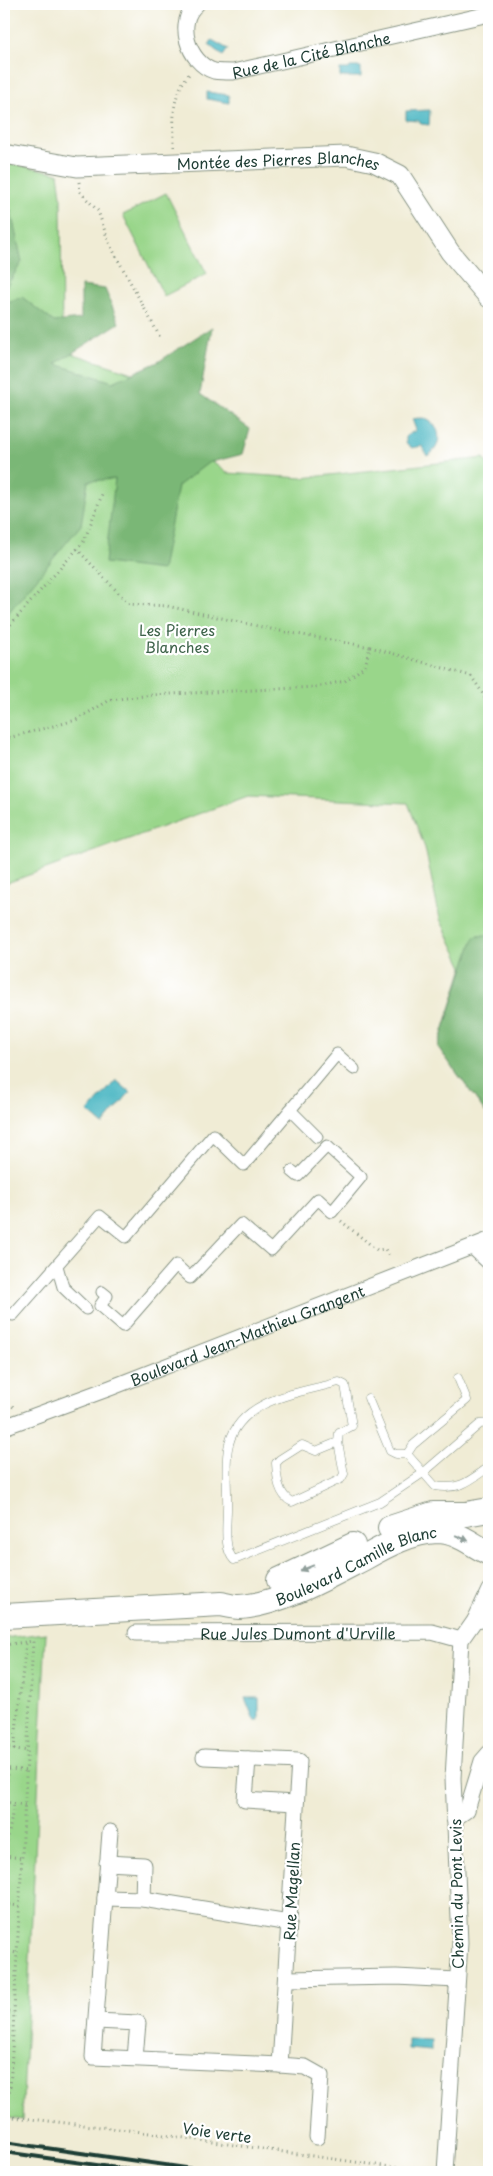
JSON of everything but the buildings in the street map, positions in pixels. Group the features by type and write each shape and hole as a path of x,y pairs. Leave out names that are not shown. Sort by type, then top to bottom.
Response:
{"main road":[{"name":"Boulevard Camille Blanc","path":"221,1604 235,1593 262,1587 304,1570 402,1523 432,1514 466,1514 489,1510"},
{"name":"Boulevard Camille Blanc","path":"4,1616 221,1604 239,1607 269,1601 319,1581 384,1547 410,1536 438,1531 463,1537 489,1552"}],"street":[{"path":"197,4 190,9 185,20 188,42 199,62"},
{"name":"Rue de la Cité Blanche","path":"199,62 213,71 233,72 489,14"},
{"name":"Montée des Pierres Blanches","path":"4,154 77,166 346,156 374,162 400,175 450,252 489,298"},
{"path":"14,1315 100,1216 126,1237 213,1135 244,1165 337,1054 354,1069"},
{"path":"290,1110 317,1137"},
{"path":"102,1292 107,1296 100,1306 123,1326 176,1265 190,1278 241,1224 271,1250 318,1199 332,1212 361,1177 327,1146 298,1176 292,1170"},
{"name":"Boulevard Jean-Mathieu Grangent","path":"4,1427 110,1388 489,1240"},
{"path":"472,1247 489,1262"},
{"path":"57,1266 64,1286 86,1309"},
{"path":"461,1640 482,1619 489,1590"},
{"name":"Rue Jules Dumont d'Urville","path":"136,1633 432,1632 461,1640"},
{"name":"Chemin du Pont Levis","path":"445,2172 460,1943 453,1778 461,1640"},
{"path":"454,1819 467,1810 482,1761 489,1754"},
{"name":"Rue Magellan","path":"204,1757 299,1761 295,1803 287,1979 280,2065"},
{"path":"248,1759 244,1800 295,1803"},
{"path":"110,1832 93,2057 305,2067 321,2076 318,2137"},
{"path":"107,1863 144,1865 143,1899"},
{"path":"104,1898 143,1899 289,1923"},
{"path":"287,1979 396,1977 457,1980"},
{"path":"96,2021 138,2023 135,2058"}],"lane":[{"path":"407,1454 413,1445 466,1400 458,1378"},
{"path":"338,1442 316,1451 302,1445 276,1463 278,1484 286,1499 292,1502 341,1479 344,1474 338,1442 339,1434 352,1426 345,1385 339,1382 259,1406 236,1426 228,1445 227,1532 229,1553 234,1560 380,1502 422,1473 480,1424 489,1423"},
{"path":"368,1398 390,1451 396,1454 407,1454"},
{"path":"407,1454 435,1486 449,1488 465,1485 489,1467"}],"path":[{"path":"174,163 174,105 180,85 199,62"},
{"path":"77,166 80,192 98,211 110,243 161,339"},
{"path":"4,632 84,541 103,492"},
{"path":"77,549 129,604 167,606 280,631 370,647 471,676 482,692 489,708"},
{"path":"4,739 76,720 110,700 152,695 315,687 345,681 365,666 370,647"},
{"path":"345,1225 377,1250 385,1250 390,1258"},
{"path":"4,1663 5,1645 33,1641 10,2091 4,2098"},
{"path":"14,1749 26,1642"},
{"path":"4,1747 28,1751"},
{"path":"4,1768 27,1771"},
{"path":"9,1768 4,1790 4,1801 25,1805"},
{"path":"14,1803 4,1856 22,1858"},
{"path":"4,1904 19,1906"},
{"path":"4,1951 17,1953"},
{"path":"4,2011 14,2013"},
{"name":"Voie verte","path":"4,2116 128,2130 426,2172"}],"green space":[{"name":"Les Pierres Blanches","path":"4,162 58,173 61,196 62,350 187,391 195,449 227,473 302,478 484,458 489,467 489,1117 438,1047 463,967 440,919 425,848 408,803 248,796 4,884"},
{"path":"166,193 207,274 164,296 123,215"},
{"path":"11,211 22,262 6,287 4,287 4,213"},
{"path":"81,286 105,289 119,323 55,364 113,382 158,362 212,327 200,394 250,429 243,454 208,463 178,486 162,570 105,563 115,479 88,481 81,525 4,618 4,303 22,297 54,322 81,319"},
{"path":"489,934 489,1117 438,1047 474,937"},
{"path":"46,1633 22,2120 4,2117 4,1638"}],"water":[{"path":"212,40 228,49 223,56 209,45"},
{"path":"350,67 361,67 361,77 340,77 340,69 349,69"},
{"path":"207,92 229,95 229,103 207,99"},
{"path":"430,110 429,125 421,124 419,121 406,120 406,111"},
{"path":"419,418 432,423 438,434 437,446 427,456 422,446 412,448 406,443 406,436 416,430 412,419"},
{"path":"116,1080 130,1092 103,1125 88,1112"},
{"path":"245,1698 259,1698 259,1720 254,1720"},
{"path":"408,2039 431,2040 431,2051 408,2049"}],"railway":[{"path":"4,2142 214,2172"},
{"path":"4,2152 146,2172"}]}
